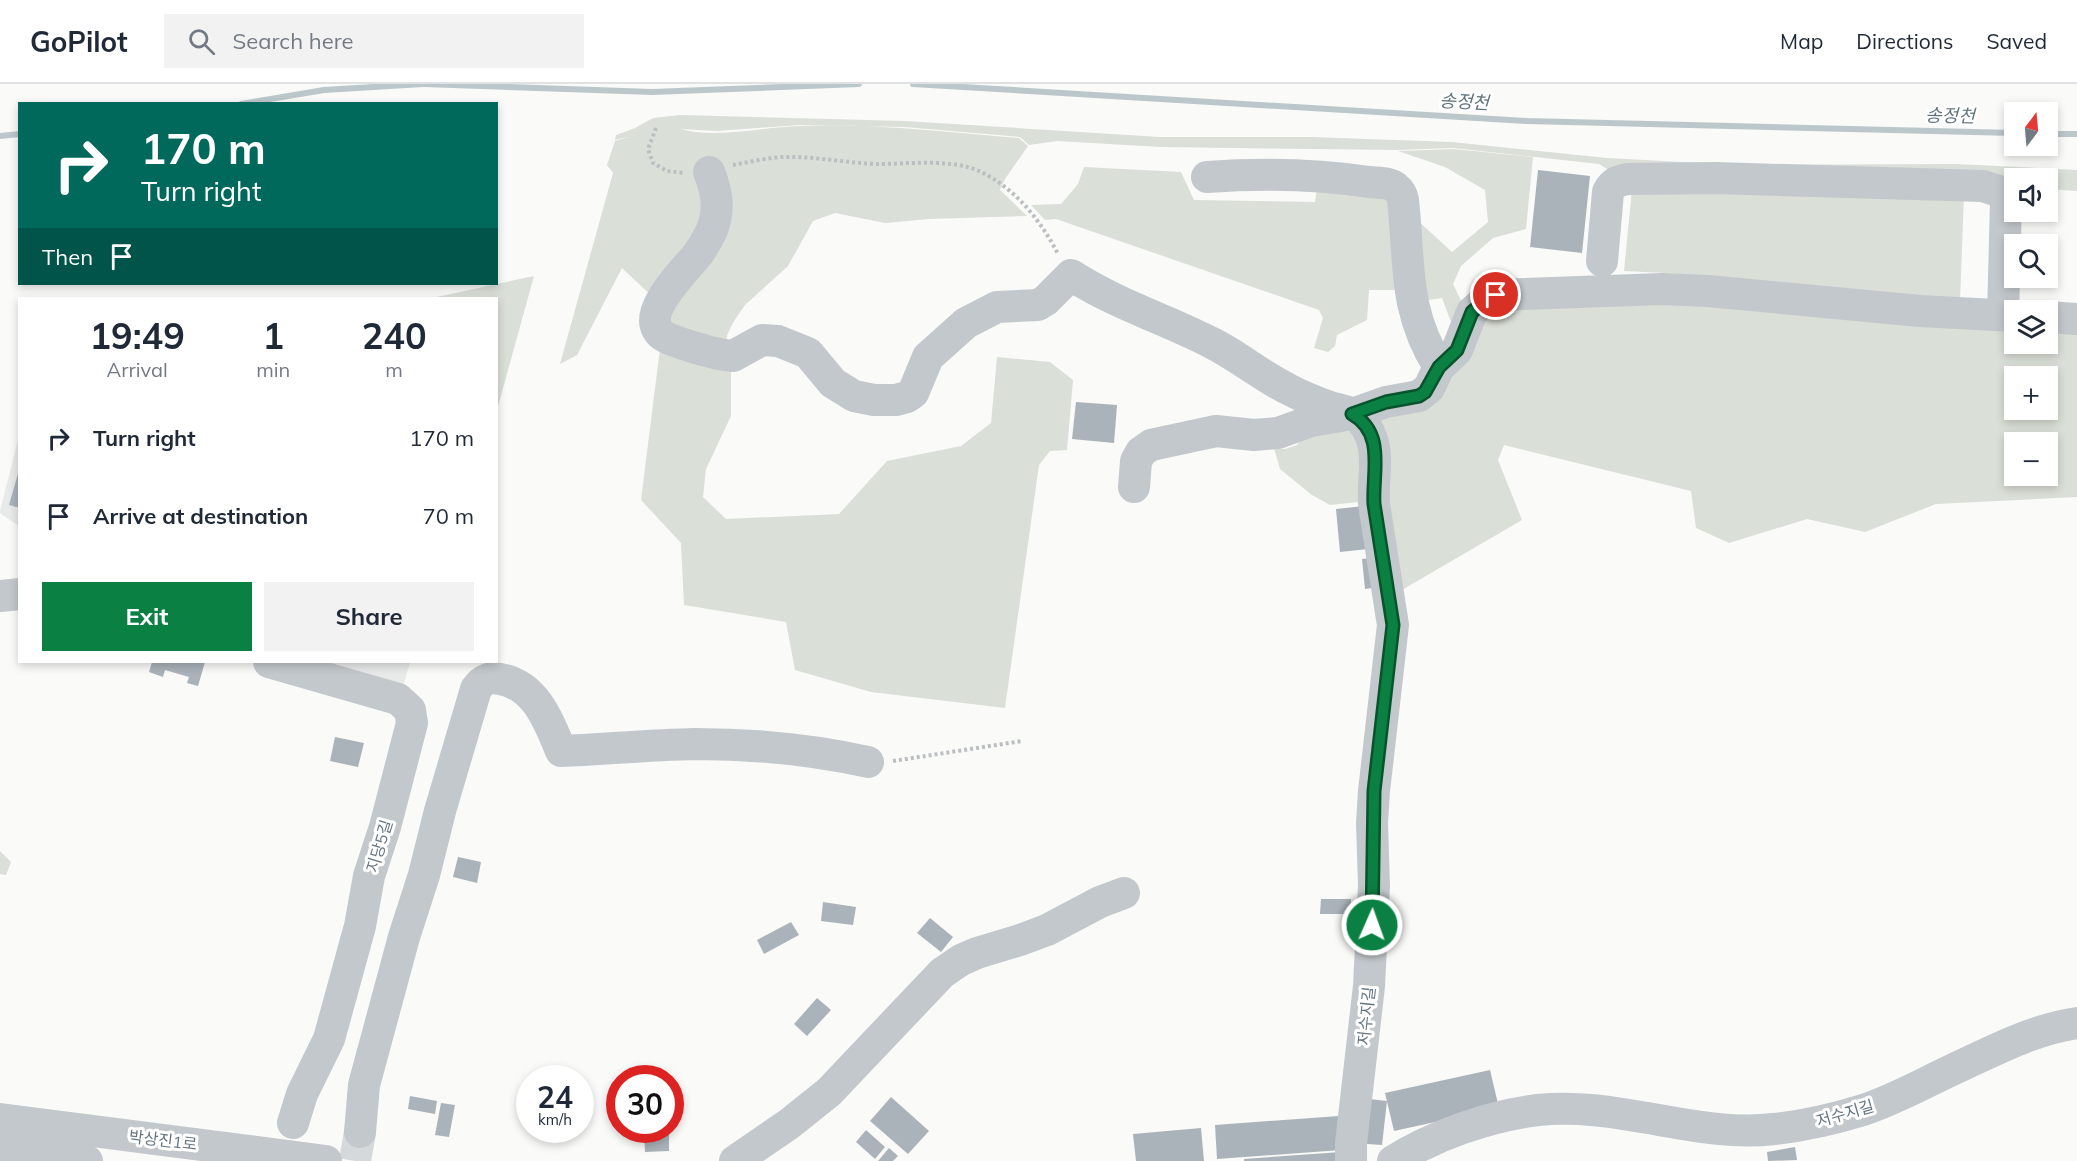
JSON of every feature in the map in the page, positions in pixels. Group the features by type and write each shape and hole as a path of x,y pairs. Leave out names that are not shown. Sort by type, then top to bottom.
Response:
{"street":[{"path":"709,172 717,195 716,215 712,229 698,255 675,280 663,298 656,316 658,331 673,340 726,356 737,355 762,340 778,341 808,353 833,383 844,391 861,399 896,400 907,397 917,387 928,357 966,323 997,308 1038,305 1071,275 1092,289 1229,351 1286,388 1329,407 1352,414"},
{"path":"1207,177 1251,174 1308,176 1353,179 1395,187 1401,193 1403,200 1408,286 1413,309 1426,347 1439,367"},
{"path":"1602,261 1608,192 1616,181 1715,178 1983,186 2001,192 2006,202 2009,300"},
{"path":"1134,487 1136,461 1141,452 1151,445 1215,431 1254,435 1278,433 1311,421 1352,414 1386,402 1419,396 1429,388 1439,367 1457,350 1472,312 1487,299 1496,295 1650,289 1685,290 1920,311 2004,315"},
{"path":"2058,318 2077,319"},
{"name":"저수지길","path":"1352,414 1361,419 1367,427 1377,453 1373,489 1374,504 1393,625 1374,791 1372,823 1374,886 1369,986 1351,1143 1352,1161"},
{"path":"0,596 18,594"},
{"name":"지당5길","path":"272,663 398,699 410,710 412,723 385,827 369,876 360,926 329,1039 302,1094 293,1122"},
{"path":"360,1132 364,1085 404,936 424,875 440,811 476,689 486,679 512,682 530,695 548,721 561,751 612,747 724,745 827,754 868,762"},
{"path":"735,1161 830,1092 942,973 977,952 1047,930 1124,892"},
{"name":"저수지길","path":"1393,1161 1408,1151 1454,1132 1495,1119 1539,1110 1603,1111 1730,1130 1772,1130 1816,1122 1864,1110 2010,1043 2043,1031 2077,1023"},
{"name":"박상진1로","path":"0,1119 326,1161"},
{"path":"0,1150 87,1161"}],"path":[{"path":"656,129 648,149 653,163 667,171 693,174 783,157 876,164 927,163 968,168 981,172 1013,194 1034,216 1048,234 1071,275"},
{"path":"868,762 883,762 1022,741"}],"shaded area":[{"path":"680,115 905,121 1160,137 1311,137 1452,142 1607,158 1739,165 1956,164 2037,168 2004,168 2004,181 1986,178 1612,172 1599,164 1453,148 1397,150 1161,147 1057,141 1029,145 1020,137 866,126 1019,138 1028,146 1000,190 1027,216 929,219 885,223 835,213 813,221 788,266 745,305 734,321 727,335 726,353 675,336 656,300 622,268 577,355 560,364 613,173 607,165 615,141 628,137 615,140 616,135 653,118","holes":["799,125 824,125 722,133 693,132 681,129 717,131"]},
{"path":"1453,149 1533,157 1526,229 1493,238 1461,266 1453,284 1464,307 1457,322 1451,322 1442,298 1422,301 1415,218 1452,252 1488,222 1485,190 1445,167 1398,151"},
{"path":"1084,167 1181,172 1194,200 1315,202 1318,180 1387,188 1398,290 1369,290 1367,320 1337,335 1335,346 1328,352 1314,348 1323,318 1319,310 1056,219 1045,220 1031,205 1061,204 1078,184"},
{"path":"2058,169 2077,170 2077,191 2058,190"},
{"path":"1632,189 1964,195 1960,301 1624,271"},
{"path":"534,276 498,406 498,297 437,297"},
{"path":"1711,301 2004,324 2004,354 2058,354 2058,328 2077,329 2077,497 1936,504 1865,532 1807,519 1729,543 1696,528 1691,491 1504,445 1498,460 1522,520 1395,594 1369,412 1387,406 1480,318 1500,310"},
{"path":"661,341 731,363 731,416 706,469 703,497 726,519 839,514 887,461 961,446 991,423 997,357 1050,362 1073,380 1067,450 1050,451 1039,465 1005,708 871,692 795,670 786,622 684,605 681,543 641,500"},
{"path":"1354,422 1368,501 1330,505 1312,495 1280,469 1274,448 1285,449 1297,445 1305,435"},
{"path":"18,440 18,525 0,511"},
{"path":"307,663 410,663 402,690"},
{"path":"0,851 11,862 6,875 0,874"}],"building":[{"path":"1538,170 1590,176 1582,253 1530,247"},
{"path":"1076,402 1117,405 1114,443 1072,439"},
{"path":"18,474 18,507 9,505"},
{"path":"1364,506 1368,549 1340,552 1336,509"},
{"path":"1371,558 1379,587 1365,589 1362,559"},
{"path":"152,663 205,663 198,686 187,683 189,677 165,670 163,677 149,672"},
{"path":"335,737 364,743 358,767 330,761"},
{"path":"458,857 481,862 477,883 453,877"},
{"path":"1321,899 1351,899 1351,914 1320,914"},
{"path":"823,902 856,907 853,925 821,921"},
{"path":"930,918 953,937 941,952 917,933"},
{"path":"791,922 799,935 764,954 757,940"},
{"path":"817,998 831,1010 807,1036 794,1024"},
{"path":"1490,1070 1499,1108 1394,1131 1385,1093"},
{"path":"410,1096 437,1101 435,1114 408,1109"},
{"path":"891,1097 929,1131 908,1154 870,1121"},
{"path":"1360,1098 1387,1101 1382,1145 1354,1143"},
{"path":"441,1103 455,1105 449,1137 435,1135"},
{"path":"1339,1116 1341,1150 1217,1159 1215,1125"},
{"path":"1201,1128 1204,1161 1136,1161 1133,1134"},
{"path":"866,1130 885,1147 875,1159 856,1142"},
{"path":"645,1143 669,1143 669,1151 645,1152"},
{"path":"1795,1147 1797,1160 1768,1161 1767,1152"},
{"path":"889,1148 898,1156 893,1161 878,1161"},
{"path":"1341,1152 1342,1161 1244,1161 1244,1159"}],"waterway":[{"name":"송정천","path":"253,102 324,90 423,84"},
{"name":"송정천","path":"424,84 652,92 859,84"},
{"name":"송정천","path":"913,84 1527,121 2004,133"},
{"name":"송정천","path":"0,136 18,134"},
{"name":"송정천","path":"2058,134 2077,134"}],"tunnel":[{"path":"355,1161 360,1132"}],"route":[{"path":"1372,925 1374,791 1393,625 1374,504 1373,489 1377,453 1367,427 1361,419 1352,414 1386,402 1419,396 1425,392 1439,367 1457,350 1472,312 1478,305 1496,295"}]}
